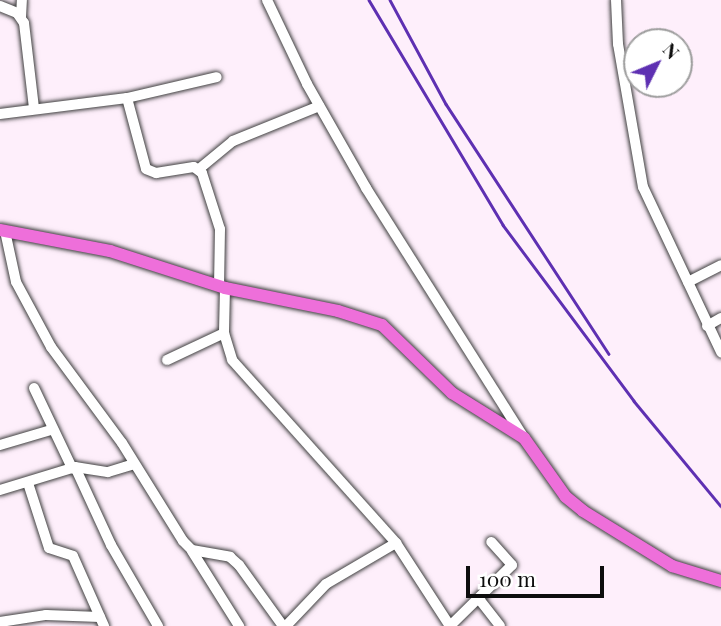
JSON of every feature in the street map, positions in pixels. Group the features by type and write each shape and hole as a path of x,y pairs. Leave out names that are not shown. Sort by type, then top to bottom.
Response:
{"main road":[{"path":"3,231 144,260 222,287 327,309 383,325 452,393 524,438 566,497 583,511 672,566 721,581"}],"street":[{"path":"22,0 21,17 34,108"},
{"path":"267,0 318,106 524,438"},
{"path":"616,0 618,44 643,187 721,352"},
{"path":"0,6 21,17"},
{"path":"0,114 127,99 217,77"},
{"path":"127,99 146,169 156,173 199,169 233,141 318,106"},
{"path":"199,169 220,229 224,333 238,368 396,543 451,625 512,565 491,542"},
{"path":"3,231 16,282 32,314 192,550 239,626"},
{"path":"688,282 721,265"},
{"path":"707,326 721,318"},
{"path":"167,360 224,333"},
{"path":"34,388 51,430 73,467 111,545 158,626"},
{"path":"0,445 51,430"},
{"path":"0,490 73,467 108,472 134,464"},
{"path":"28,483 49,548 73,556 102,622"},
{"path":"192,550 230,558 239,565 284,626 326,584 396,543"},
{"path":"479,599 500,626"},
{"path":"0,622 46,615 102,622"}],"railway":[{"path":"369,0 503,225 634,401 721,506"},
{"path":"390,0 446,104 609,354"}]}
